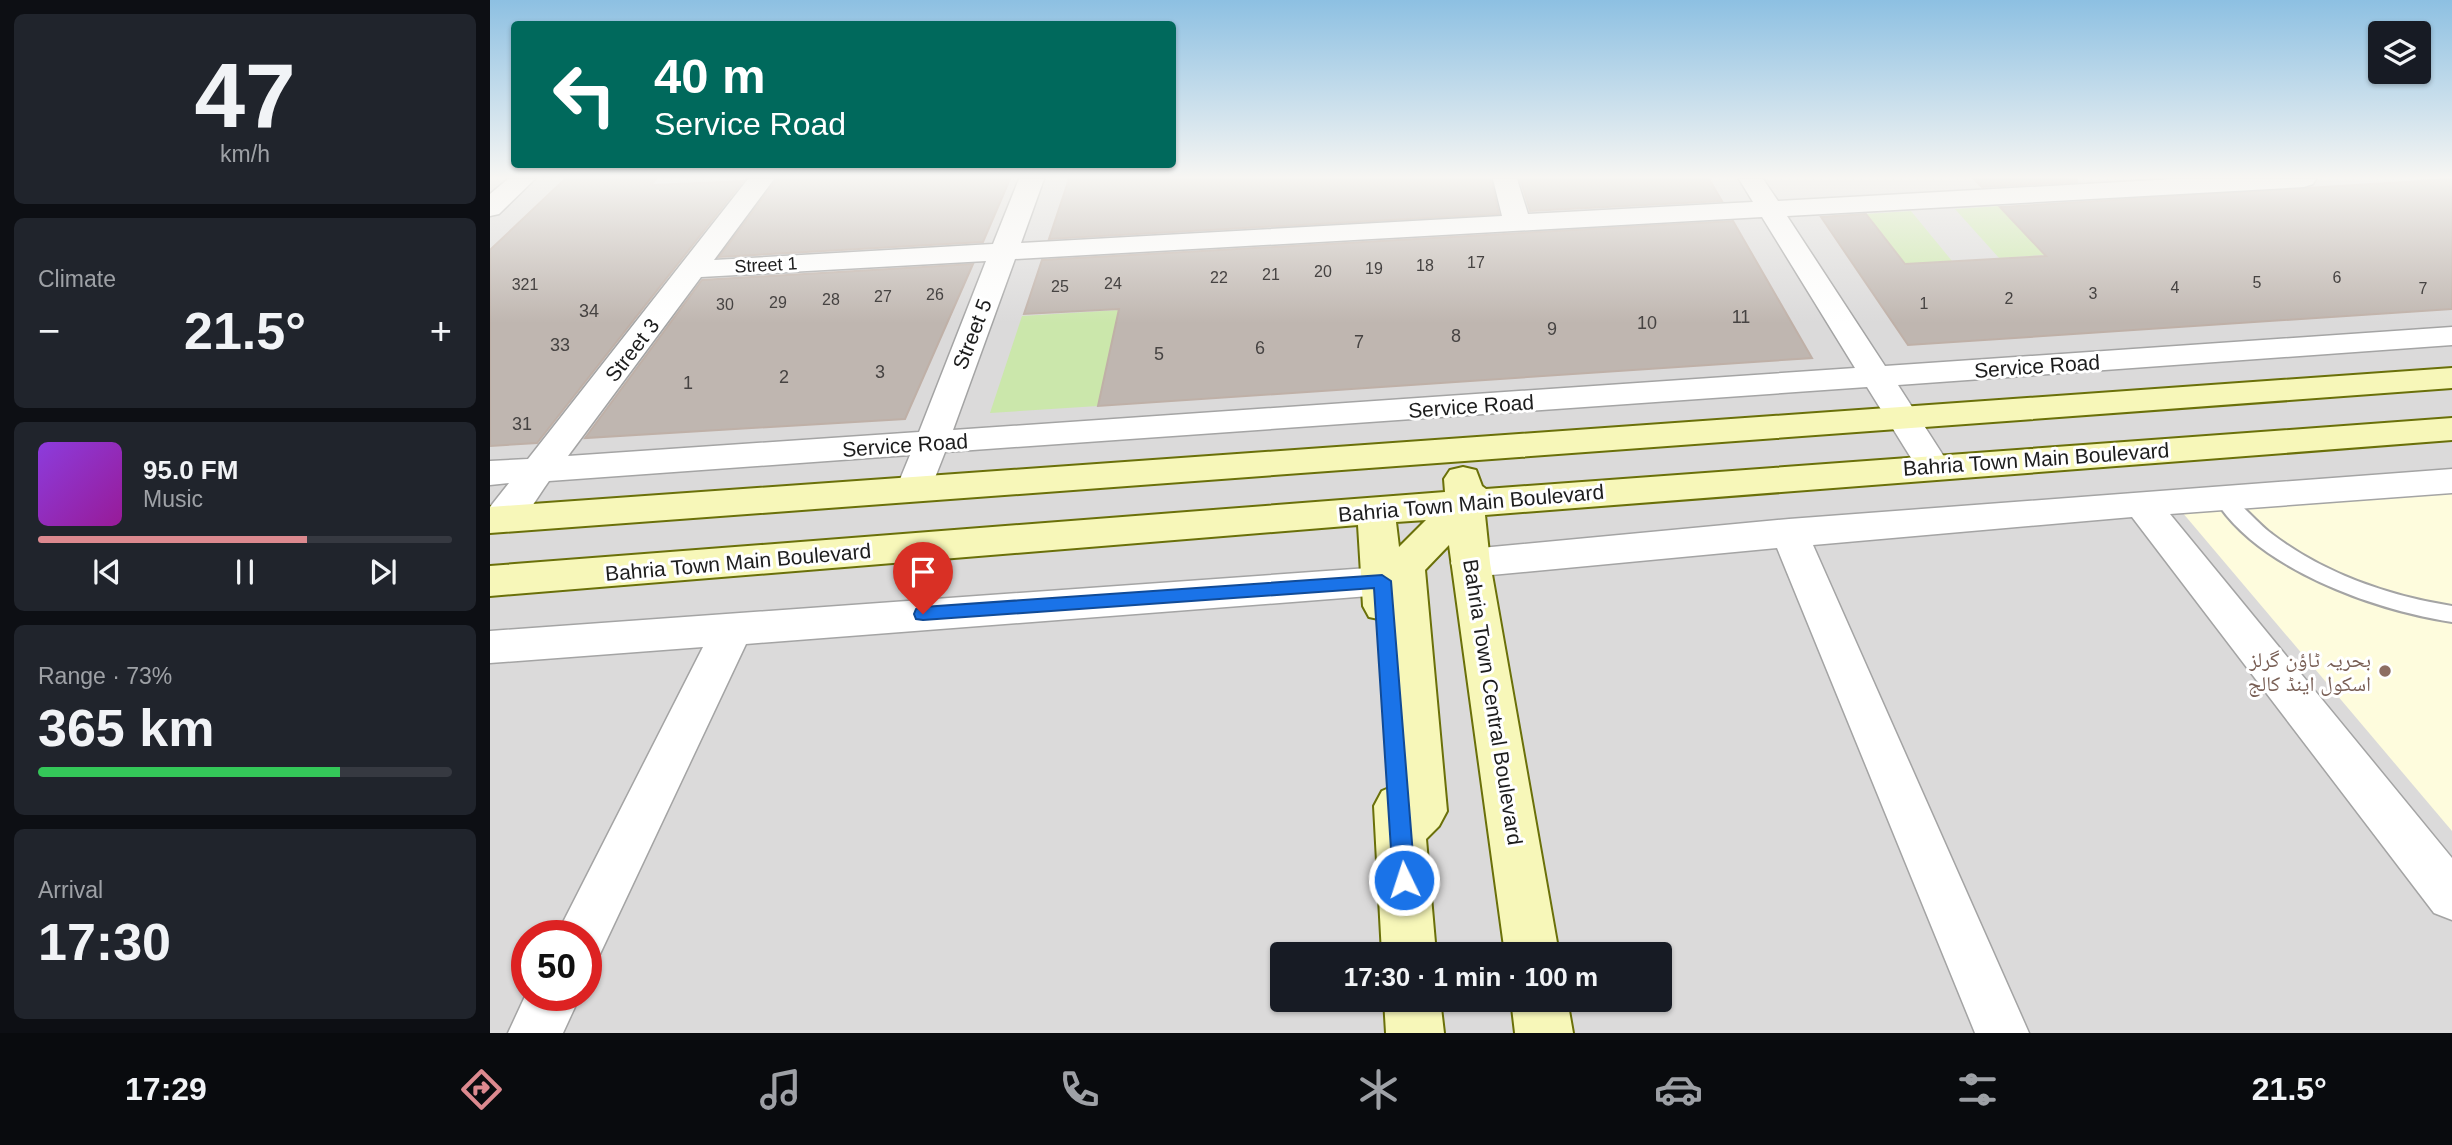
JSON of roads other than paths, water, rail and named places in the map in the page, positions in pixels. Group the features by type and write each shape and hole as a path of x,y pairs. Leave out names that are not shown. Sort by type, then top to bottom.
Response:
{"main road":[{"path":"496,520 2452,378"},
{"name":"Bahria Town Main Boulevard","path":"490,581 1933,466 2452,429"},
{"path":"1401,831 1422,811 1405,566 1510,457 1537,443"},
{"name":"Bahria Town Central Boulevard","path":"1460,449 1470,563 1530,942"},
{"path":"1376,511 1408,942"},
{"path":"1413,1012 1415,1033"},
{"path":"1541,1012 1544,1033"}],"street":[{"name":"Street 3","path":"496,520 541,469 726,227"},
{"name":"Street 5","path":"914,489 1013,227"},
{"name":"Street 1","path":"695,269 1414,227"},
{"path":"1782,227 1933,466"},
{"name":"Service Road","path":"490,473 2452,336"},
{"path":"1470,563 1789,532 2452,481"},
{"path":"2141,504 2452,896"},
{"path":"1789,532 2002,1033"},
{"path":"490,647 1382,581"},
{"path":"590,920 733,628"},
{"path":"535,1033 546,1011"}],"lane":[{"path":"2223,498 2235,515 2252,530 2341,583 2432,612 2452,614"}],"place":[{"name":"بحریہ ٹاؤن گرلز اسکول اینڈ کالج","path":"2385,671"}]}
